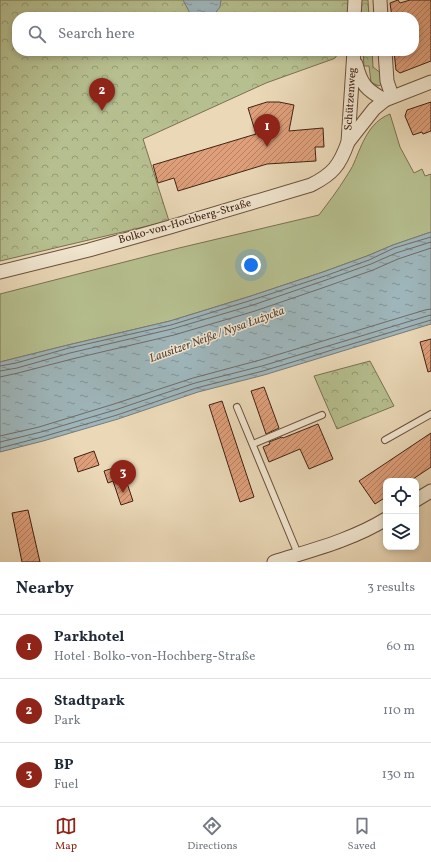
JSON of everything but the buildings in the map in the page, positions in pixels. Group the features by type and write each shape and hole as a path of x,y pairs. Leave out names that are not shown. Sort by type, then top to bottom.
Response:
{"street":[{"path":"354,12 355,0"},
{"path":"380,0 381,12"},
{"name":"Schützenweg","path":"354,56 360,78 364,86 370,91 388,98"},
{"name":"Schützenweg","path":"348,142 354,56"},
{"path":"385,56 388,98"},
{"path":"348,142 374,109 388,98 431,82"},
{"name":"Bolko-von-Hochberg-Straße","path":"0,272 89,250 175,226 311,185 323,179 333,170 344,154 348,142"},
{"path":"419,498 431,491"},
{"path":"274,562 342,540 383,521"}],"lane":[{"path":"237,407 298,554"},
{"path":"385,440 431,414"},
{"path":"253,444 322,415"}],"green space":[{"path":"0,0 368,0 369,12 12,12 12,56 336,56 333,59 266,83 143,139 169,221 0,261"},
{"path":"363,56 372,56 373,67 382,74 383,84 378,86 371,82 369,66 364,66"},
{"path":"390,114 400,147 414,173 422,169 425,176 431,174 431,232 323,272 170,321 0,362 0,294 179,248 319,215 353,165 363,141 371,128 377,122"},
{"path":"370,361 394,406 337,429 314,376"}],"water":[{"path":"183,0 221,0 220,7 216,12 189,12"},
{"name":"Lausitzer Neiße / Nysa Łużycka","path":"431,232 431,324 264,375 198,392 118,419 0,452 0,362 170,321 323,272"}],"place":[{"name":"Stadtpark","path":"102,111"},
{"name":"Parkhotel","path":"267,147"},
{"name":"BP","path":"123,493"}]}
